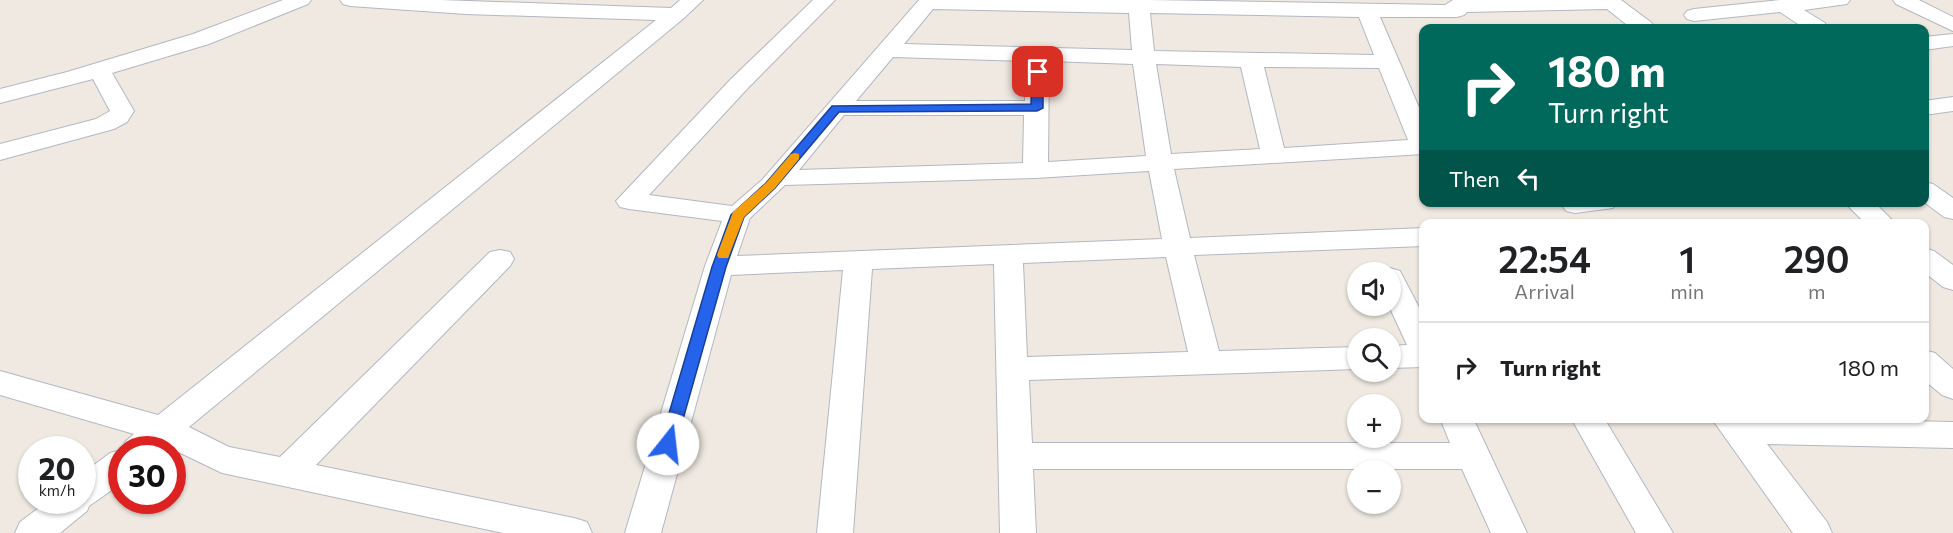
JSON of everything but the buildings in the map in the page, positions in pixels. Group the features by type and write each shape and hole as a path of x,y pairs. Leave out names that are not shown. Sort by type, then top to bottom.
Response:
{"street":[{"path":"0,96 99,70 210,36 301,0"},
{"path":"350,0 466,8 685,7"},
{"path":"738,215 629,201 739,84 825,0"},
{"path":"1707,24 1688,10 1784,6 1840,0"},
{"path":"1904,0 1953,25"},
{"path":"643,533 719,267 738,215 777,178 929,1 1367,11 1457,11 1610,2 1639,24"},
{"path":"1138,4 1150,111 1178,247 1206,363"},
{"path":"1784,6 1811,24"},
{"path":"156,436 685,7"},
{"path":"1367,11 1419,137"},
{"path":"1929,43 1953,40"},
{"path":"886,50 1251,60 1389,61"},
{"path":"1035,170 1038,54"},
{"path":"1251,60 1274,156"},
{"path":"0,152 105,124 119,117 122,111 99,70"},
{"path":"1929,106 1953,104"},
{"path":"836,108 1037,108"},
{"path":"777,178 1035,170 1419,147"},
{"path":"1929,184 1953,181"},
{"path":"1929,194 1953,211"},
{"path":"1863,207 1877,219"},
{"path":"719,267 1419,237"},
{"path":"1372,238 1383,262"},
{"path":"1008,253 1018,533"},
{"path":"287,472 500,259"},
{"path":"835,533 858,260"},
{"path":"1929,261 1953,280"},
{"path":"1401,301 1419,339"},
{"path":"1401,357 1419,356"},
{"path":"1012,369 1347,358"},
{"path":"1929,365 1953,387"},
{"path":"0,383 140,436"},
{"path":"1458,423 1509,533"},
{"path":"1590,423 1655,533"},
{"path":"1733,425 1865,426 1953,435"},
{"path":"1733,425 1814,533"},
{"path":"186,449 222,459 574,533"},
{"path":"1015,456 1473,456"},
{"path":"96,483 108,474"},
{"path":"33,533 57,514"}],"slow traffic":[{"path":"723,255 738,215 771,186 795,157"}],"route":[{"path":"668,444 719,267 738,215 771,186 836,108 1037,108 1038,72"}]}
